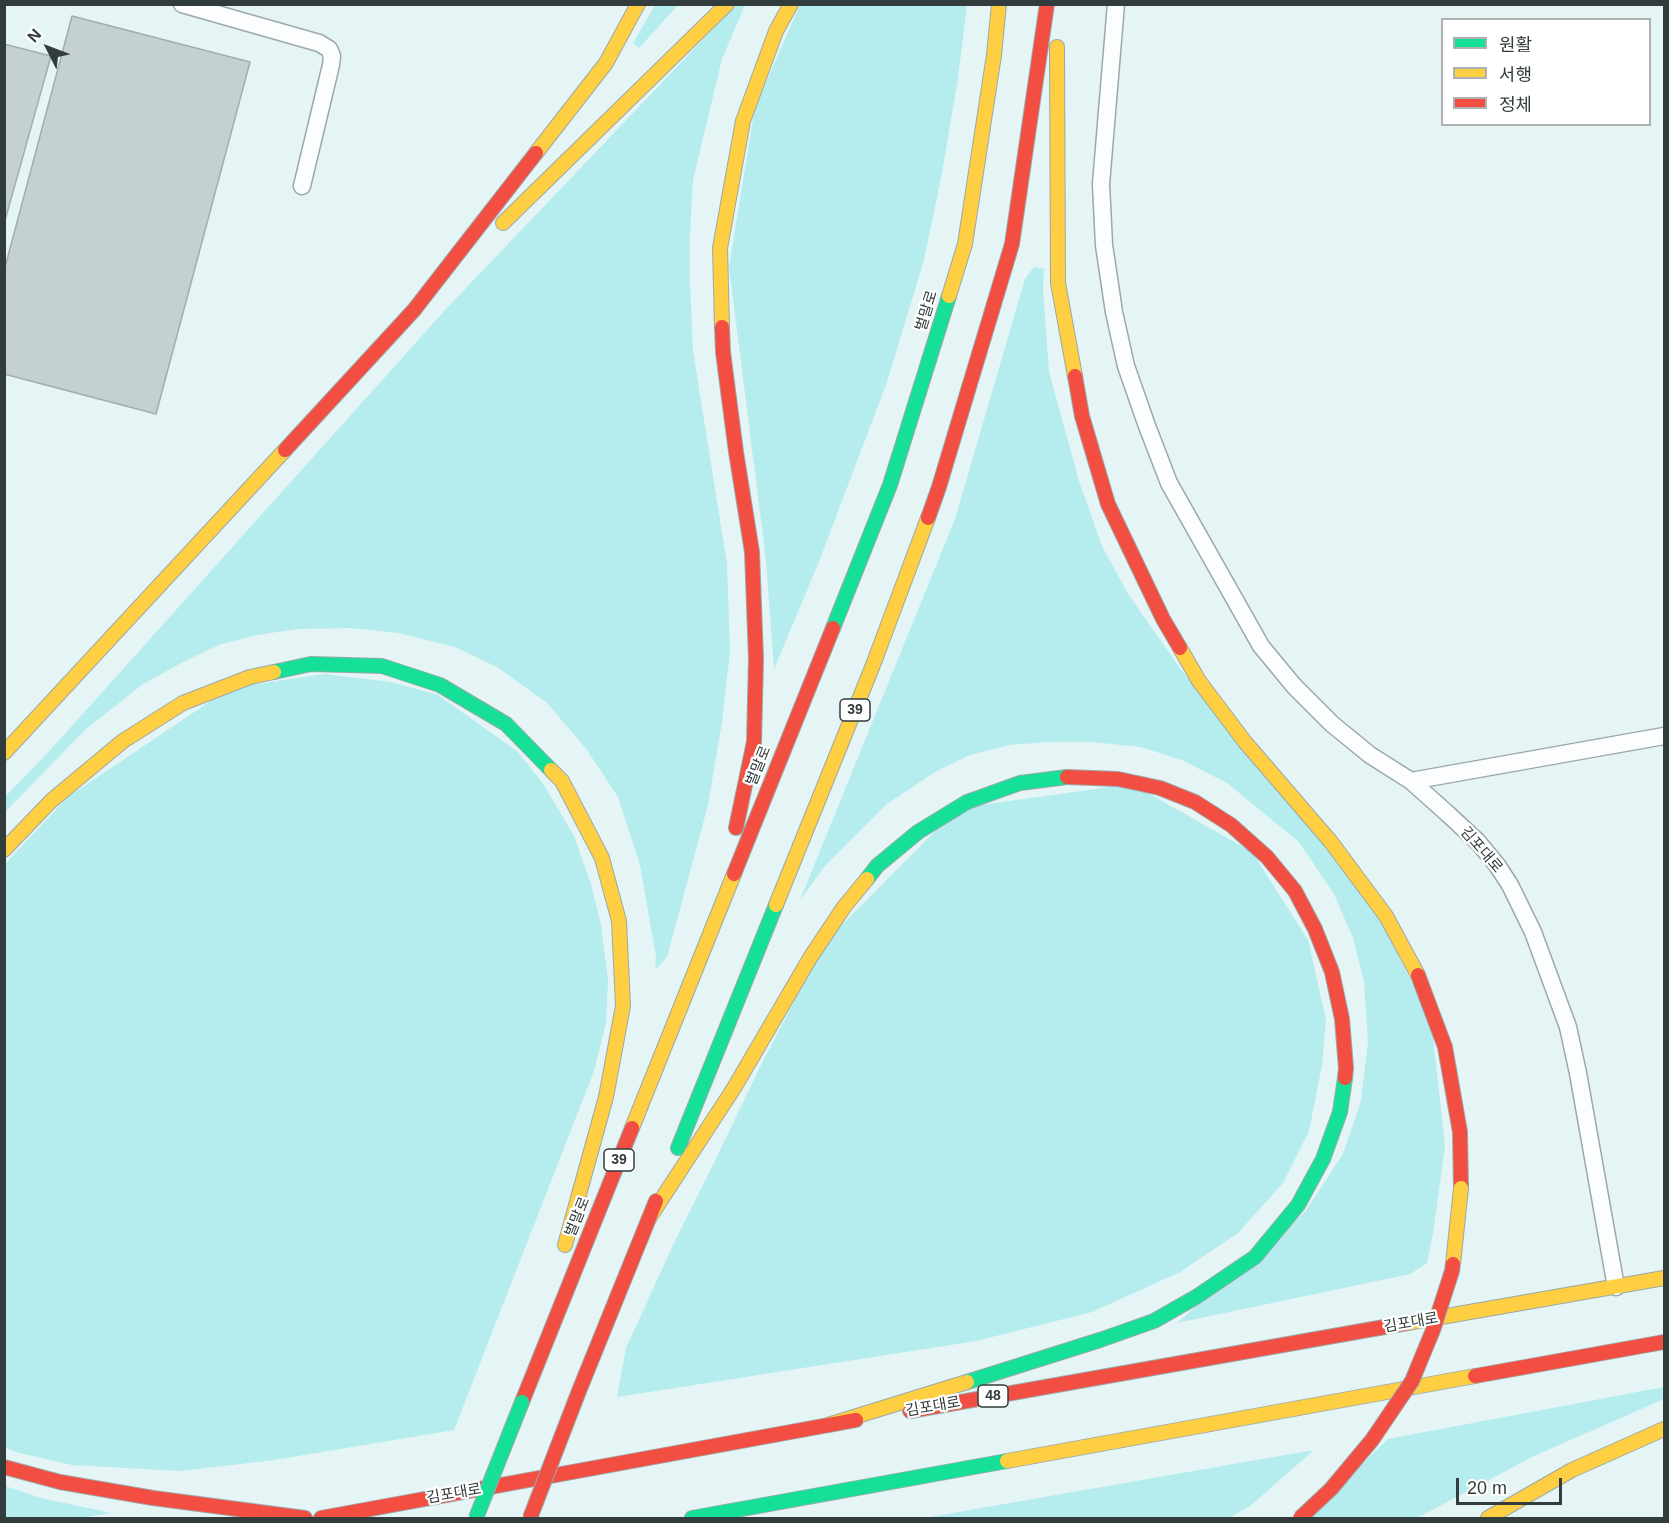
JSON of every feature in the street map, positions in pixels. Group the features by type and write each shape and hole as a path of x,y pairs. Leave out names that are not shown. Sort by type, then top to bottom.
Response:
{"main road":[{"path":"414,310 606,63 638,4"},
{"path":"4,753 414,310 727,4"},
{"path":"716,918 754,742 756,659 752,552 723,352 720,248 743,121 776,31 791,4"},
{"name":"벌말로","path":"476,1518 890,485 965,244 994,55 999,4"},
{"name":"39","path":"530,1518 579,1391 873,665 939,487 1012,243 1047,4"},
{"path":"1057,4 1058,283 1082,416 1108,504 1163,619 1199,681 1245,741 1331,842 1386,916 1418,975 1445,1047 1460,1132 1461,1188 1452,1271 1433,1330 1412,1381 1372,1440 1331,1489 1300,1518"},
{"path":"4,850 51,801 123,741 183,703 250,677 311,664 382,666 440,685 506,724 562,781 602,858 619,921 623,1006 606,1096 562,1255"},
{"path":"648,1220 734,1088 810,958 844,907 877,866 918,832 967,801 1020,783 1066,777 1118,779 1160,788 1195,802 1231,825 1267,857 1295,891 1315,929 1332,972 1342,1019 1346,1068 1340,1112 1323,1159 1298,1205 1255,1257 1196,1297 1154,1321 828,1425"},
{"name":"김포대로","path":"321,1518 828,1425 1665,1278"},
{"path":"522,1402 553,1289"},
{"path":"692,1518 1665,1342"},
{"path":"1488,1518 1572,1470 1665,1429"},
{"path":"4,1467 60,1482 153,1498 305,1518"}],"lane":[{"path":"182,4 319,43 328,49 332,56 331,65 302,186"},
{"name":"김포대로","path":"1116,4 1101,184 1104,245 1114,312 1126,366 1146,426 1169,483 1262,646 1294,686 1332,724 1370,755 1411,781 1478,842 1510,885 1533,932 1568,1027 1616,1287"},
{"path":"1411,781 1665,736"}],"shaded area":[{"path":"655,5 678,5 639,48 633,43"},
{"path":"736,5 745,5 722,59 693,180 690,234 693,351 727,564 730,652 722,722 708,805 667,957 655,970 656,957 640,865 618,797 587,750 547,703 497,667 455,647 399,633 351,628 298,629 257,635 221,644 143,684 86,729 5,812 5,797 54,746 446,309"},
{"path":"800,5 967,5 958,78 942,173 924,260 887,382 820,559 774,669 766,560 729,267 755,107"},
{"path":"1034,267 1044,269 1043,288 1049,372 1079,481 1102,546 1128,594 1184,674 1346,855 1431,1019 1445,1147 1427,1263 1410,1274 1177,1323 1305,1212 1343,1154 1361,1101 1368,1042 1364,982 1353,938 1334,894 1299,842 1227,783 1182,760 1141,747 1092,742 1046,742 1010,745 970,755 935,772 887,804 824,867 800,900 955,519 1025,279"},
{"path":"325,674 391,682 438,695 518,752 544,785 574,836 591,884 601,925 608,981 606,1023 594,1071 454,1430 274,1460 181,1471 72,1465 16,1452 5,1447 4,865 68,797 230,688"},
{"path":"1132,784 1252,852 1308,940 1326,1020 1322,1065 1309,1131 1283,1183 1238,1233 1180,1272 1092,1312 976,1341 617,1397 626,1348 675,1241 761,1065 825,942 958,808"},
{"path":"1664,1387 1664,1399 1534,1456 1417,1518 1308,1518 1388,1439"},
{"path":"1314,1450 1250,1506 1229,1518 924,1518"},
{"path":"5,1486 41,1498 111,1513 80,1518 5,1518"}],"building":[{"path":"72,16 250,62 156,414 4,374 4,271"},
{"path":"4,44 51,56 4,224"}],"traffic: fast":[{"path":"833,628 890,485 949,296"},
{"path":"274,672 311,664 382,666 440,685 506,724 551,770"},
{"path":"867,879 877,866 918,832 967,802 1020,783 1067,777"},
{"path":"678,1148 776,905"},
{"path":"967,1382 1154,1321 1196,1297 1255,1257 1298,1205 1323,1159 1340,1112 1345,1078"},
{"path":"476,1518 522,1402"},
{"path":"692,1518 1007,1461"}],"traffic: slow":[{"path":"536,153 606,63 638,4"},
{"path":"503,223 727,4"},
{"path":"722,327 720,248 743,121 776,31 791,4"},
{"path":"949,296 965,244 994,55 999,4"},
{"path":"1057,47 1058,283 1075,376"},
{"path":"4,753 285,450"},
{"path":"776,905 873,665 928,518"},
{"path":"1180,648 1199,681 1245,742 1331,842 1386,916 1418,975"},
{"path":"4,850 51,801 123,741 183,703 250,677 274,672"},
{"path":"551,770 562,781 602,858 619,921 623,1006 606,1097 565,1245"},
{"path":"632,1128 734,874"},
{"path":"648,1220 734,1088 810,958 844,907 867,879"},
{"path":"1453,1264 1461,1188"},
{"path":"1407,1323 1664,1278"},
{"path":"1007,1461 1475,1376"},
{"path":"828,1425 967,1382"},
{"path":"1488,1518 1572,1470 1664,1429"}],"traffic: jam":[{"path":"928,518 1012,244 1047,4"},
{"path":"285,450 414,310 536,153"},
{"path":"722,327 736,452 752,552 756,659 754,742 736,828"},
{"path":"1075,376 1082,416 1108,504 1163,619 1180,648"},
{"path":"734,874 833,628"},
{"path":"1067,777 1118,779 1160,788 1195,802 1231,825 1267,857 1295,891 1315,929 1332,972 1342,1019 1345,1078"},
{"path":"1418,975 1445,1047 1460,1132 1461,1188"},
{"path":"522,1402 632,1128"},
{"path":"579,1391 656,1201"},
{"path":"1300,1518 1331,1489 1372,1440 1412,1381 1433,1330 1453,1264"},
{"path":"910,1411 1407,1323"},
{"path":"1475,1376 1664,1342"},
{"path":"530,1518 579,1391"},
{"path":"321,1518 856,1420"},
{"path":"4,1467 60,1482 153,1498 305,1518"}]}
